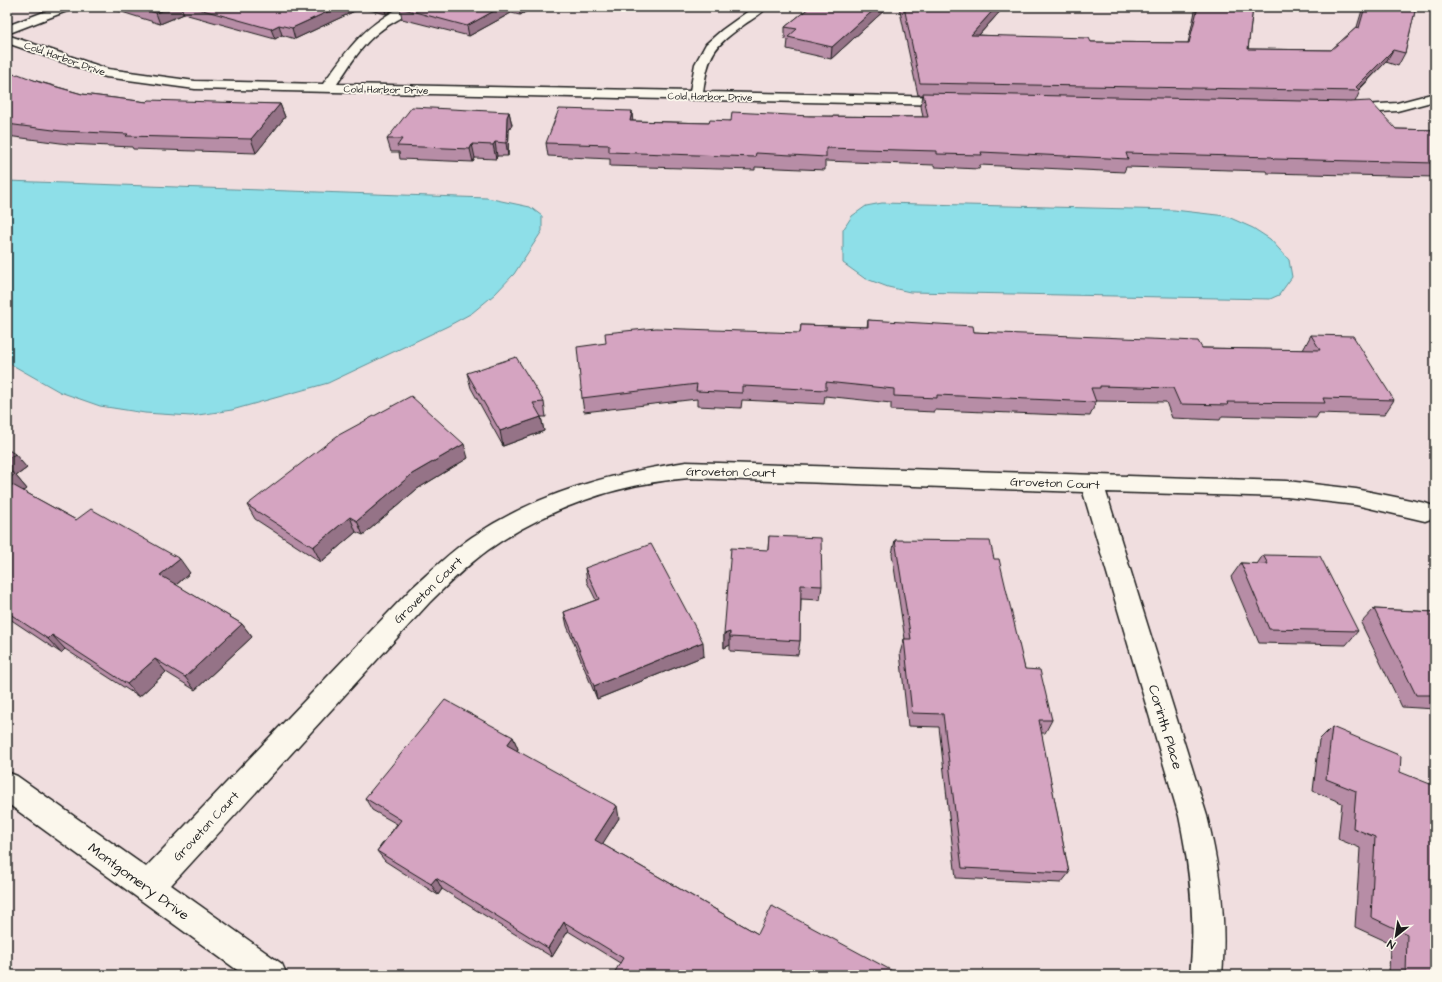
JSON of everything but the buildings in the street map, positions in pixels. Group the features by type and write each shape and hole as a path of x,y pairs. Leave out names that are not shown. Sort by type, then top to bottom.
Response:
{"street":[{"path":"7,30 68,7"},
{"path":"327,88 359,44 370,33 391,17 410,7"},
{"path":"696,95 700,65 707,52 718,40 761,7"},
{"name":"Cold Harbor Drive","path":"7,39 106,72 127,77 196,85 968,101"},
{"path":"1335,109 1379,109 1397,107 1435,97"},
{"name":"Groveton Court","path":"148,887 432,583 461,558 493,535 523,517 560,500 593,488 621,480 688,470 1287,489 1356,497 1425,512"},
{"name":"Corinth Place","path":"1092,484 1193,816 1202,855 1207,897 1208,921 1206,975"},
{"name":"Montgomery Drive","path":"7,786 271,975"}],"water":[{"path":"7,181 487,198 530,207 542,216 542,231 514,274 495,294 472,313 328,383 232,410 191,416 145,413 100,406 60,392 7,362"},
{"path":"882,203 1174,210 1226,216 1253,228 1270,239 1289,260 1292,277 1279,295 1270,299 910,292 888,287 864,278 843,263 843,230 852,216 866,206"}]}
